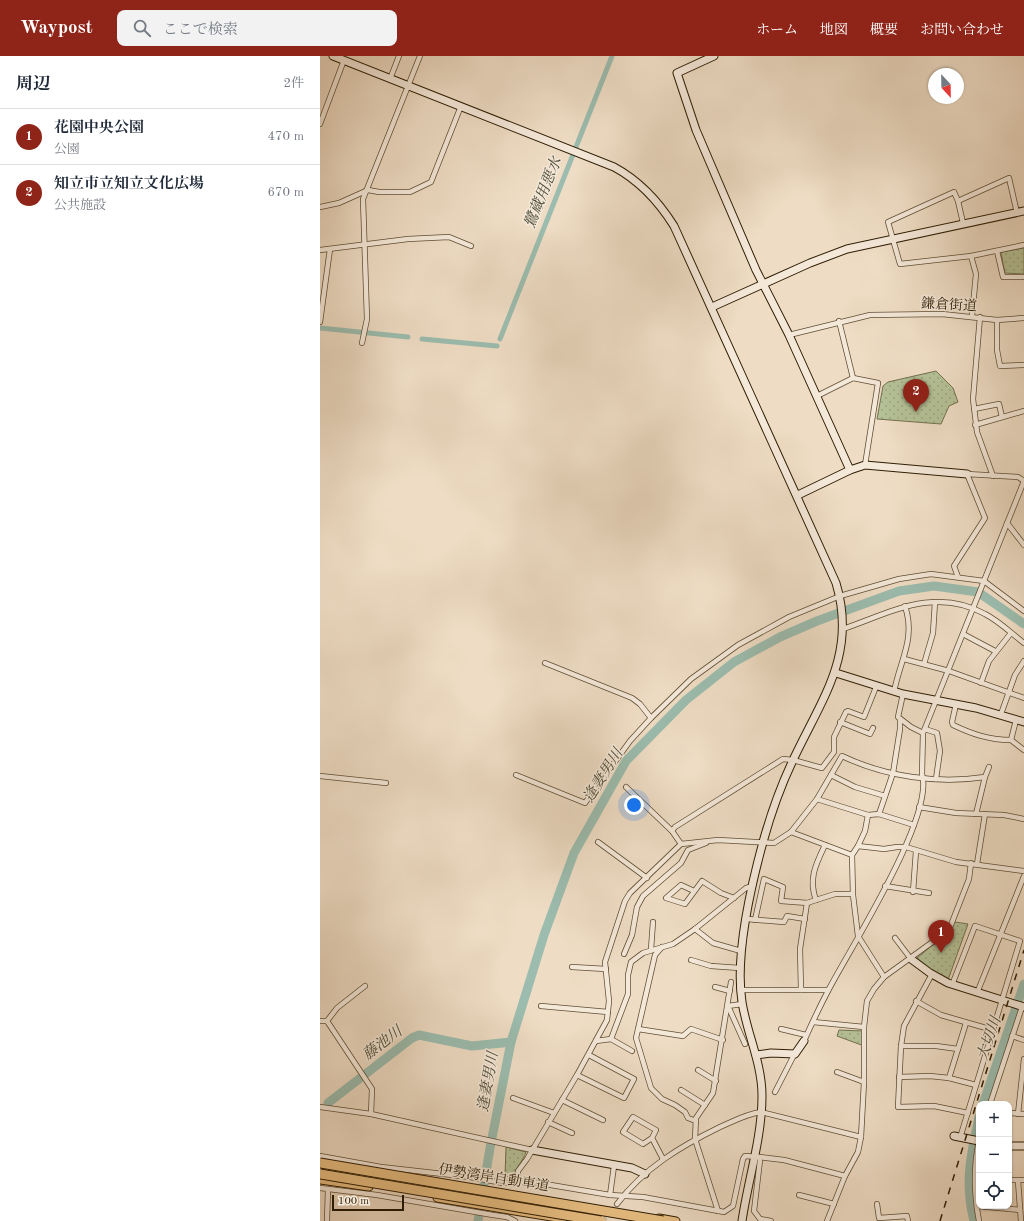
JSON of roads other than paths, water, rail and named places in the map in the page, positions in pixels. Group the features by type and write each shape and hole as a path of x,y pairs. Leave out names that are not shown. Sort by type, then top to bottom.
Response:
{"highway":[{"name":"伊勢湾岸自動車道","path":"320,1163 663,1221"},
{"name":"伊勢湾岸自動車道","path":"320,1174 601,1221"}],"main road":[{"path":"320,1158 465,1184 501,1188 676,1221"},
{"path":"320,1180 462,1202 493,1211 575,1221"}],"street":[{"path":"333,56 574,151 628,175 654,198 674,226 831,570 841,599 844,626 836,673 782,784 763,842 741,952 740,990 742,1004 756,1055 761,1089 761,1112 756,1156 742,1221"},
{"path":"390,79 399,56"},
{"path":"362,343 367,319 364,198 420,56"},
{"path":"714,56 677,73 696,130 763,284 789,335 850,470"},
{"path":"320,124 344,60"},
{"path":"320,207 339,203 368,190 379,192 410,192 431,182 461,106"},
{"path":"712,307 827,256 865,244 893,240 1020,212 1010,178 958,201"},
{"path":"963,224 958,201 954,192 888,222 900,264 971,256 1024,245"},
{"path":"320,250 408,238 449,237 471,246"},
{"path":"320,322 330,249"},
{"path":"997,251 1003,277 1024,277"},
{"path":"971,256 976,274 972,316"},
{"name":"鎌倉街道","path":"789,335 840,321 874,315 942,314 972,316 997,320 1024,318"},
{"path":"980,317 973,400 975,425 979,440 993,476"},
{"path":"997,320 997,350 1000,366 1024,365"},
{"path":"840,321 853,378"},
{"path":"817,396 853,378 878,383 865,465"},
{"path":"974,409 999,404 1002,417"},
{"path":"975,425 1024,411"},
{"path":"775,1092 794,1055 805,1038 828,990 906,847 920,807 923,779 924,731 938,701 1024,481 1018,478 865,465 850,470 798,495"},
{"path":"958,577 954,566 985,518 967,474"},
{"path":"1007,523 1024,545"},
{"path":"516,775 585,803 630,741 650,718 691,679 738,645 789,617 908,577 931,574 958,577 984,583 1024,611"},
{"path":"844,626 905,606 935,602 954,603 974,609 995,620 1024,644"},
{"path":"924,664 934,633 935,602"},
{"path":"894,692 910,636 908,616 905,606"},
{"path":"981,683 995,651 1011,633"},
{"path":"963,634 995,651"},
{"path":"904,659 949,671 1024,698"},
{"path":"1001,714 1015,675 1024,661"},
{"path":"545,663 632,698 640,704 650,718"},
{"path":"836,673 894,692 1001,714 1024,722"},
{"path":"672,831 675,827 783,759 793,760 822,768 834,752 834,737 840,722 847,711 864,717 876,687"},
{"path":"879,814 893,773 900,729 900,719 898,717 903,694"},
{"path":"956,704 952,722 953,725 983,738 1011,740 1024,750"},
{"path":"900,719 924,731 937,733 940,751 936,779"},
{"path":"1011,740 1016,720"},
{"path":"840,722 870,734 873,728"},
{"path":"834,752 857,763 893,773 923,779 960,781 985,777"},
{"path":"518,1182 518,1171 589,1055 606,1020 609,1002 605,962 625,901 681,844 712,841 774,843 791,832 817,799 842,756"},
{"path":"976,814 989,767"},
{"path":"831,775 855,787 885,796"},
{"path":"320,776 386,783"},
{"path":"626,788 672,831 681,844"},
{"path":"817,799 868,815 879,814 914,825"},
{"path":"920,807 956,813 1004,815 1024,819"},
{"path":"977,864 985,814"},
{"path":"868,815 865,831 852,856 852,894 858,936 884,977"},
{"path":"791,832 852,856"},
{"path":"624,954 632,935 637,907 643,896 681,863 688,850 712,841"},
{"path":"598,842 647,878"},
{"path":"816,900 813,892 813,872 825,845"},
{"path":"858,846 884,849 906,847 950,861 1024,871"},
{"path":"913,892 916,850"},
{"path":"827,1221 845,1176 858,1152 861,1137 864,1082 864,1027 867,1001 884,977 911,959 948,930 969,879 971,863"},
{"path":"977,993 1024,876"},
{"path":"755,920 764,879 784,888 781,901 808,903 834,894 852,894"},
{"path":"694,891 681,885 666,898 685,904 702,881 721,893 734,898"},
{"path":"611,1038 628,994 628,975 631,962 643,953 652,949 673,944 695,930 746,888 753,886"},
{"path":"885,886 913,892 929,893"},
{"path":"801,990 800,949 808,903"},
{"path":"747,919 784,922 787,916 805,919"},
{"path":"652,949 653,922"},
{"path":"952,985 975,926 1020,941 968,1113 957,1137 976,1141"},
{"path":"695,930 713,942 741,952"},
{"path":"895,938 911,959 932,974 952,985 1020,1006 991,1101"},
{"path":"662,947 655,954 636,1038 651,1088 662,1099 675,1105 685,1112 688,1118 696,1121"},
{"path":"691,960 711,966 740,968"},
{"path":"572,967 606,969"},
{"path":"932,974 916,1001 904,1026 901,1046 898,1107 934,1106 968,1113"},
{"path":"718,1211 695,1139 696,1118 712,1096 716,1081 731,982"},
{"path":"328,1021 337,1008 365,986"},
{"path":"715,987 730,991"},
{"path":"740,990 828,990"},
{"path":"916,1001 941,1015 993,1030"},
{"path":"728,1006 742,1004"},
{"path":"541,1006 608,1012"},
{"path":"728,1006 745,1044"},
{"path":"320,1021 328,1021"},
{"path":"328,1021 372,1089 371,1114"},
{"path":"812,1022 864,1027"},
{"path":"950,1078 966,1022"},
{"path":"638,1029 682,1036 691,1029 723,1040"},
{"path":"781,1029 805,1038"},
{"path":"1012,1036 1024,1040"},
{"path":"596,1041 611,1038 632,1051"},
{"path":"901,1046 936,1046 958,1048"},
{"path":"756,1055 770,1053 794,1055"},
{"path":"577,1075 624,1098 634,1079 589,1055"},
{"path":"1018,1114 1024,1059"},
{"path":"698,1070 716,1081"},
{"path":"838,1072 864,1082"},
{"path":"899,1077 930,1076 950,1078 976,1085"},
{"path":"681,1090 705,1105"},
{"path":"513,1098 554,1113"},
{"path":"562,1100 603,1120"},
{"path":"320,1107 371,1114 484,1139 505,1142 532,1150 614,1166 632,1168 645,1174"},
{"path":"617,1204 645,1174 677,1149 747,1114 761,1112 861,1137"},
{"path":"1012,1113 1024,1114"},
{"path":"633,1117 656,1130 652,1138 643,1144 623,1132 633,1117"},
{"path":"548,1122 572,1133"},
{"path":"652,1138 663,1159"},
{"path":"1012,1146 1024,1146"},
{"path":"320,1158 474,1178 501,1188 518,1182 533,1182 610,1195 643,1197 728,1212 732,1208 743,1159 745,1156 784,1160 845,1176"},
{"path":"756,1156 760,1167 754,1211 760,1219 771,1221"},
{"path":"610,1195 614,1166"},
{"path":"1012,1180 1024,1180"},
{"path":"1018,1180 1021,1221"},
{"path":"320,1188 378,1192 468,1211 493,1211 515,1221"},
{"path":"493,1211 501,1188"},
{"path":"327,1221 328,1189"},
{"path":"799,1195 834,1204"},
{"path":"877,1204 879,1218 907,1216 908,1221"},
{"path":"977,1209 979,1221"},
{"path":"1009,1209 1020,1210"}],"waterway":[{"name":"鷺蔵用悪水","path":"500,339 612,56"},
{"name":"鷺蔵用悪水","path":"320,328 408,337"},
{"name":"鷺蔵用悪水","path":"422,339 497,346"},
{"name":"逢妻男川","path":"478,1221 490,1148 511,1042 544,935 574,853 626,761 686,700 734,662 780,637 817,621 899,591 934,586 978,592 1024,624"},
{"name":"大切川","path":"984,1101 1024,984"},
{"name":"藤池川","path":"328,1103 412,1038 419,1035 472,1046 511,1042"},
{"name":"大切川","path":"974,1221 969,1194 969,1181 971,1156 976,1132"}],"tunnel":[{"path":"603,1221 617,1204"}],"railway":[{"path":"940,1221 1024,950"}],"place":[{"name":"知立市立知立文化広場","path":"916,412"},
{"name":"花園中央公園","path":"941,953"}]}
